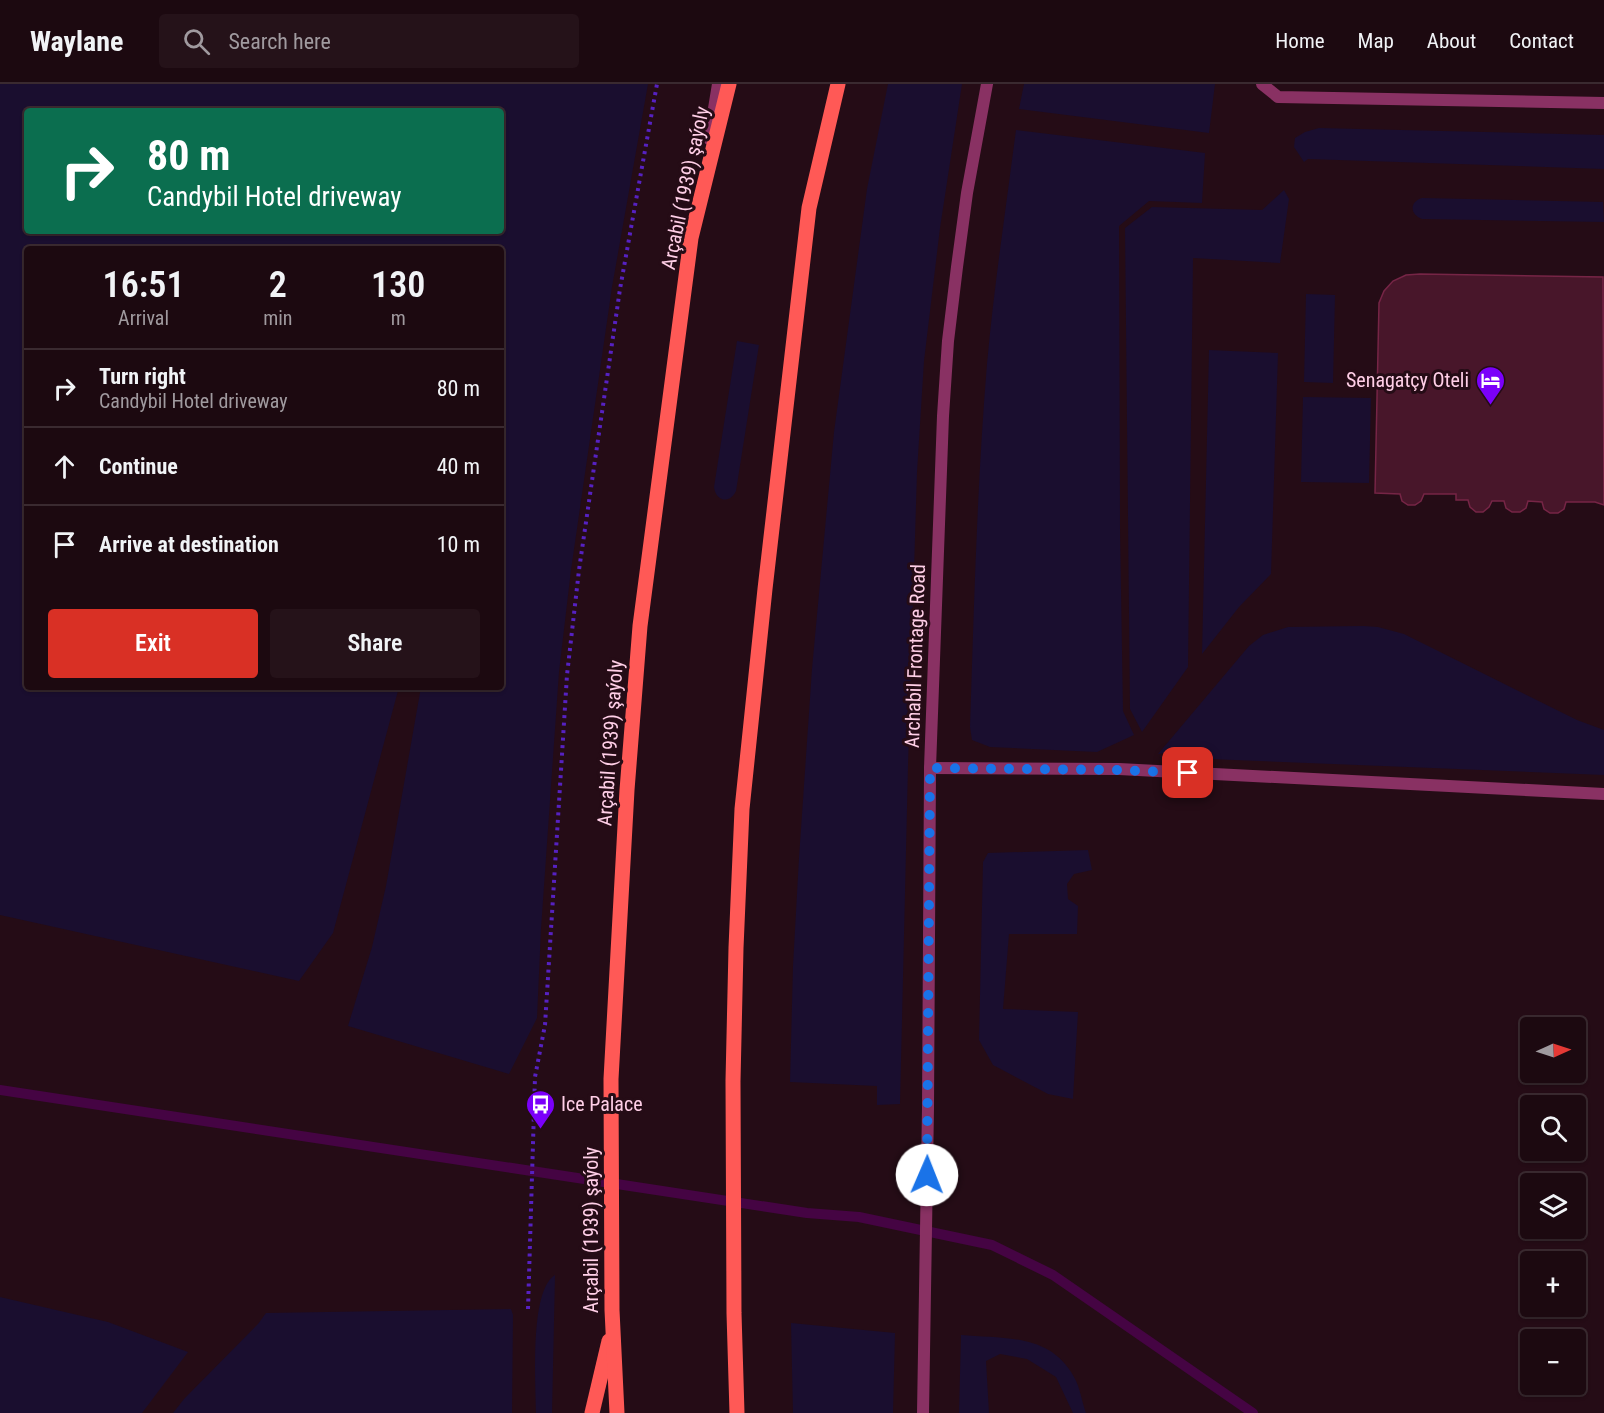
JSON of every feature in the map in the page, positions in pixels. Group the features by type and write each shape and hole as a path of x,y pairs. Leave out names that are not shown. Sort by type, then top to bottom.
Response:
{"main road":[{"name":"Arçabil (1939) şaýoly","path":"617,1413 612,1317 611,1079 627,790 640,626 691,238 729,84"},
{"path":"742,1413 734,1313 733,1081 742,809 808,208 838,84"},
{"path":"592,1413 612,1317"},
{"path":"736,1346 737,1413"}],"street":[{"path":"691,238 718,84"},
{"name":"Archabil Frontage Road","path":"923,1413 930,768 943,416 948,341 967,193 987,84"},
{"path":"1262,84 1278,97 1604,103"},
{"path":"930,768 1119,770 1604,794"}],"path":[{"path":"528,1309 535,1077 545,1025 567,675 579,570 620,289 657,84"}],"shaded area":[{"path":"0,84 648,84 612,287 571,570 559,672 537,1018 509,1074 348,1026 372,947 386,886 420,690 504,690 504,246 24,246 24,690 398,690 333,933 299,981 0,915"},
{"path":"888,84 962,84 940,228 924,361 917,472 900,1104 877,1105 877,1086 790,1082 799,858 812,669 834,432 867,189"},
{"path":"1024,84 1215,84 1209,133 1019,109"},
{"path":"1319,128 1604,135 1604,169 1308,159 1304,162 1294,147 1295,138"},
{"path":"1016,130 1205,153 1202,203 1149,201 1119,226 1123,711 1134,735 1097,752 990,747 972,740 970,727 978,500 987,364"},
{"path":"1284,190 1289,199 1280,263 1193,258 1188,667 1142,732 1130,709 1125,228 1152,207 1262,210"},
{"path":"1422,198 1603,202 1604,222 1422,219 1413,211 1413,205"},
{"path":"1306,294 1335,295 1333,383 1304,382"},
{"path":"737,341 759,345 736,491 730,498 724,500 717,496 714,487"},
{"path":"1209,350 1278,353 1271,574 1239,607 1202,654"},
{"path":"1303,397 1371,398 1369,483 1301,482"},
{"path":"1288,627 1378,627 1404,634 1577,720 1604,730 1604,775 1159,757 1177,751 1158,754 1249,646 1263,635"},
{"path":"1088,850 1092,870 1074,874 1067,884 1068,899 1078,906 1077,934 1009,934 1003,1009 1078,1012 1073,1099 1048,1094 993,1065 979,1040 983,862 988,853"},
{"path":"555,1275 552,1413 536,1413 535,1361 538,1318 541,1299 547,1284"},
{"path":"0,1297 108,1322 188,1352 142,1413 0,1413"},
{"path":"511,1309 513,1315 512,1413 173,1413 266,1313"},
{"path":"791,1323 895,1333 893,1413 793,1413"},
{"path":"961,1335 1009,1338 1039,1345 1052,1352 1074,1377 1086,1413 1073,1413 1056,1377 1027,1359 1000,1354 986,1361 989,1413 959,1413"}],"building":[{"name":"Senagatçy Oteli","path":"1406,275 1603,277 1604,505 1595,502 1566,502 1564,509 1558,513 1550,513 1544,509 1542,502 1528,501 1526,508 1520,512 1512,512 1506,508 1504,501 1492,501 1483,512 1476,512 1470,507 1468,500 1456,500 1456,494 1424,494 1421,501 1415,505 1408,505 1402,501 1400,494 1375,493 1379,303 1384,291 1393,281"}],"waterway":[{"path":"0,1090 807,1213 859,1217 992,1245 1053,1275 1253,1413"}],"place":[{"name":"Senagatçy Oteli","path":"1490,406"},
{"name":"Ice Palace","path":"540,1130"}],"route":[{"path":"927,1175 930,768 1188,773"}]}
